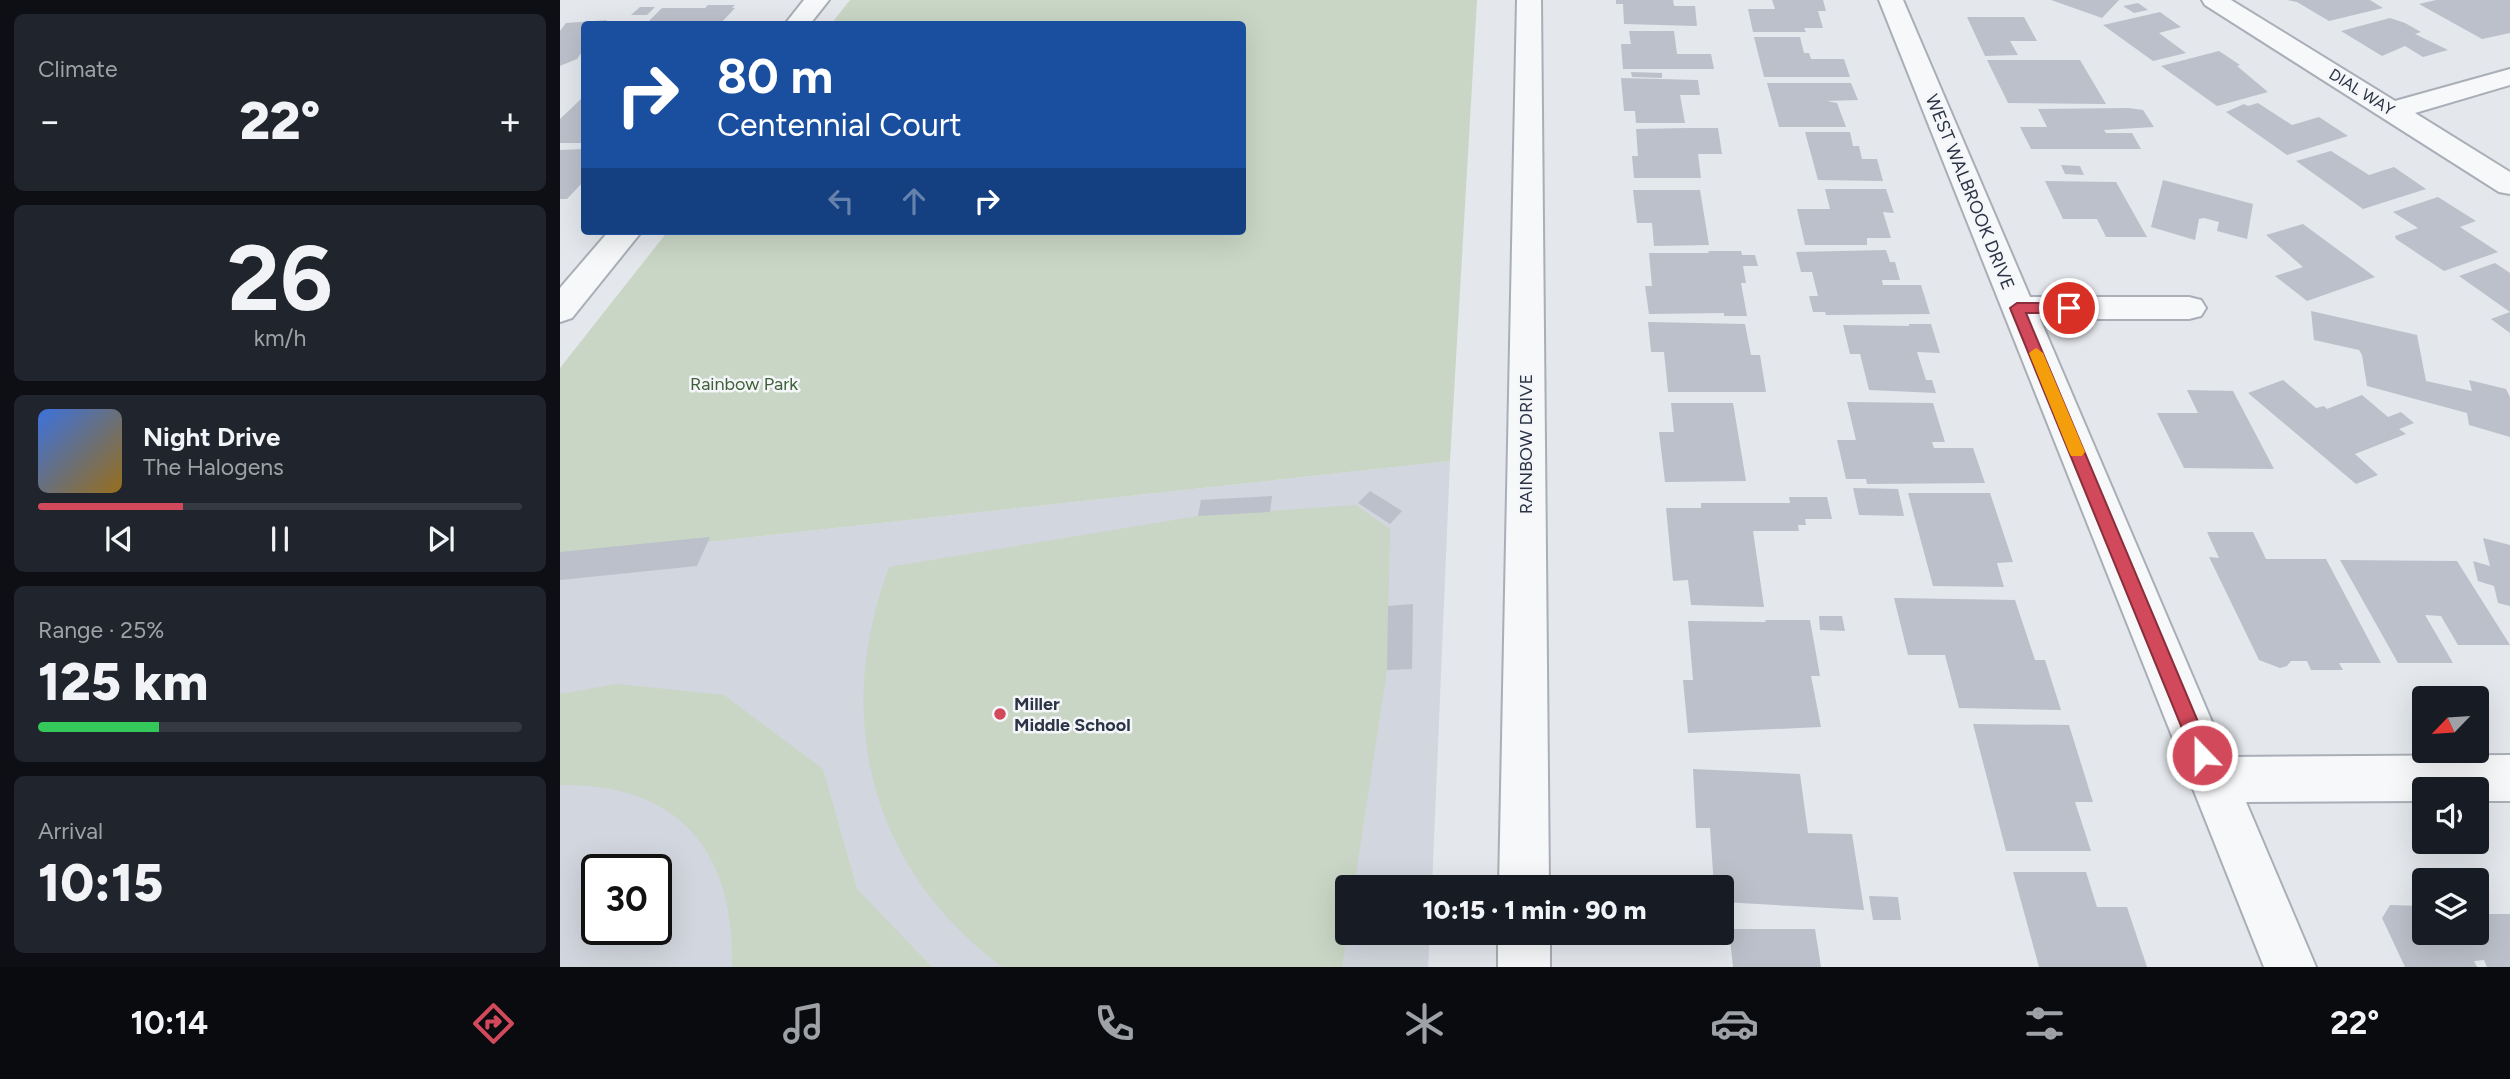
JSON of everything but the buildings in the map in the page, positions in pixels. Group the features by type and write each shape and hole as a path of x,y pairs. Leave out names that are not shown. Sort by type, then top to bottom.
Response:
{"street":[{"path":"800,21 817,0"},
{"name":"RAINBOW DRIVE","path":"1524,875 1529,0"},
{"name":"WEST WALBROOK DRIVE","path":"1891,0 2290,967"},
{"name":"DIAL WAY","path":"2214,0 2510,186"},
{"path":"2392,111 2510,77"},
{"path":"560,310 623,235"},
{"path":"2017,308 2189,308"},
{"path":"2213,780 2510,778"},
{"path":"1524,945 1524,967"}],"shaded area":[{"name":"Miller Middle School","path":"1450,461 1433,875 1335,875 1335,945 1429,945 1428,967 560,967 560,558"}],"green space":[{"name":"Rainbow Park","path":"850,0 1477,0 1450,461 560,558 560,368 665,235 1246,235 1246,21 833,21"},
{"path":"1356,505 1390,529 1387,670 1356,875 1335,875 1335,945 1345,945 1342,967 1002,967 957,928 921,885 894,837 875,787 865,735 864,680 872,624 889,567 1198,516"},
{"path":"617,684 724,695 823,769 857,889 932,967 732,967 730,926 723,890 711,858 692,832 668,811 638,796 602,788 560,785 560,694"}],"slow traffic":[{"path":"2036,353 2077,452"}],"place":[{"name":"Miller Middle School","path":"1000,714"}],"route":[{"path":"2069,308 2017,308 2202,755"}]}
